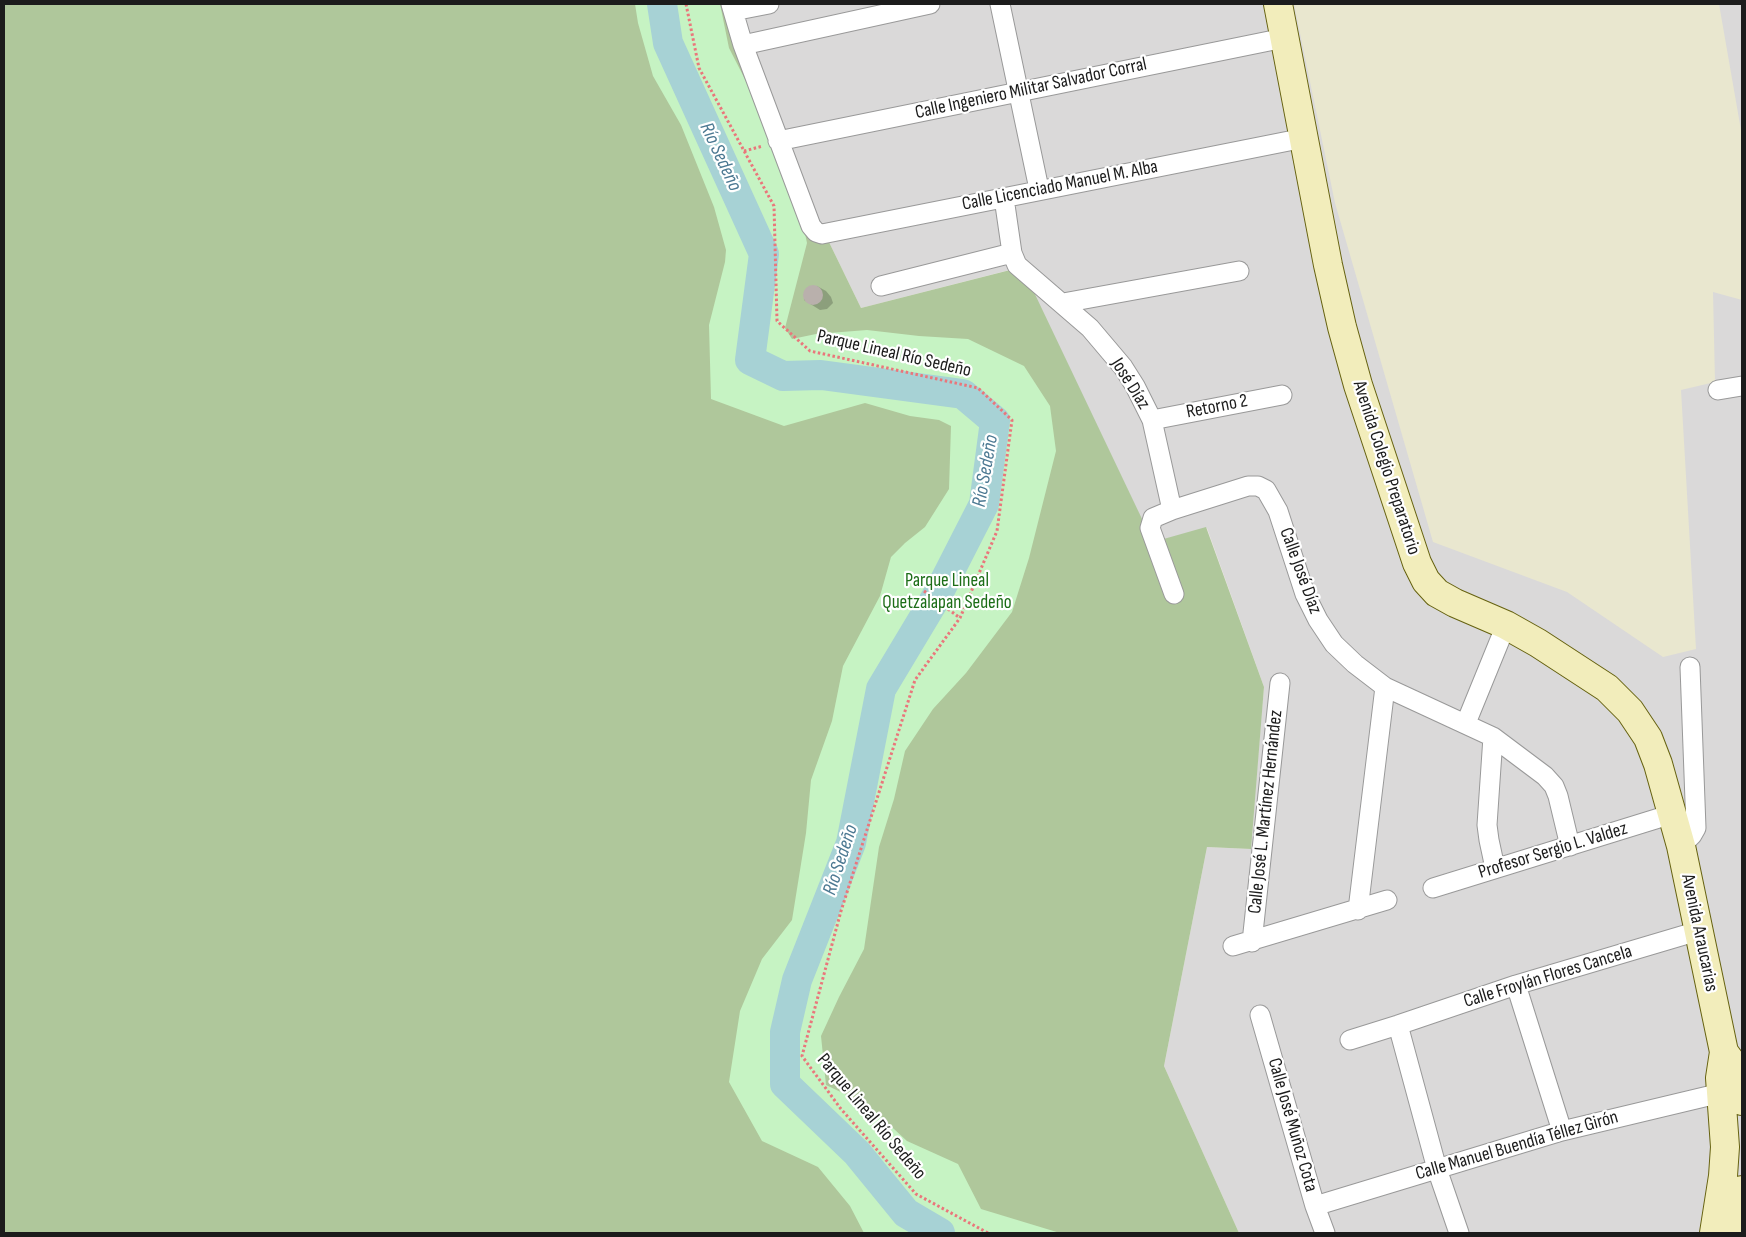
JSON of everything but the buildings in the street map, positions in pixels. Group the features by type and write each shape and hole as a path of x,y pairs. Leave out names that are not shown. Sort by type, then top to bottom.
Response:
{"street":[{"path":"768,4 732,7 743,45 778,141"},
{"path":"743,45 930,4"},
{"path":"1000,4 1039,190"},
{"name":"Avenida Colegio Preparatorio","path":"1278,4 1328,265 1342,327 1358,386 1417,563 1426,581 1437,592 1455,603 1506,625 1538,643 1607,688 1630,711 1648,738 1672,814"},
{"name":"Calle Ingeniero Militar Salvador Corral","path":"778,141 1284,38"},
{"name":"Calle Licenciado Manuel M. Alba","path":"778,141 811,226 816,232 822,234 1304,138"},
{"name":"José Díaz","path":"1004,198 1012,253 1017,265 1090,328 1123,368 1135,386 1152,420 1172,510"},
{"path":"881,286 1012,253"},
{"path":"1063,303 1239,271"},
{"path":"1718,390 1742,386"},
{"name":"Retorno 2","path":"1152,420 1282,395"},
{"name":"Calle José Díaz","path":"1172,510 1248,486 1258,486 1266,490 1278,511 1305,594 1318,620 1334,644 1355,664 1386,687 1494,737 1545,776 1554,786 1558,796 1570,846"},
{"path":"1172,510 1153,518 1150,528 1174,594"},
{"path":"1466,723 1506,625"},
{"path":"1681,846 1696,828 1690,667"},
{"name":"Calle José L. Martínez Hernández","path":"1252,942 1280,683"},
{"path":"1358,910 1386,687"},
{"path":"1494,737 1488,825 1495,868"},
{"name":"Profesor Sergio L. Valdez","path":"1433,888 1672,814"},
{"name":"Avenida Araucarias","path":"1672,814 1681,846 1698,931 1740,1074 1732,1097 1725,1147 1733,1164 1714,1233"},
{"path":"1233,946 1252,942 1387,900"},
{"name":"Calle Froylán Flores Cancela","path":"1350,1040 1516,986 1698,931"},
{"path":"1516,986 1562,1131"},
{"name":"Calle José Muñoz Cota","path":"1260,1015 1315,1206 1325,1233"},
{"path":"1398,1025 1437,1169 1459,1233"},
{"name":"Calle Manuel Buendía Téllez Girón","path":"1315,1206 1562,1131 1732,1097"},
{"path":"1736,1233 1742,1190"}],"path":[{"name":"Parque Lineal Río Sedeño","path":"686,4 699,68 774,206 777,321 810,351 978,388 1012,420 997,531 960,618 915,680 841,911 802,1056 841,1109 916,1194 988,1233"},
{"path":"924,591 960,618"}],"shaded area":[{"path":"730,4 1742,4 1742,1233 1239,1233 1164,1066 1207,847 1250,849 1264,687 1207,528 1153,543 1021,267 861,308 744,67"},
{"path":"1294,4 1719,4 1742,136 1742,300 1713,292 1715,382 1681,390 1696,649 1663,657 1567,592 1433,542 1335,203"}],"green space":[{"path":"4,4 730,4 744,67 861,308 1022,267 1153,542 1206,527 1264,687 1251,849 1207,847 1164,1066 1239,1233 4,1233"},
{"name":"Parque Lineal Quetzalapan Sedeño","path":"635,4 720,4 729,48 795,185 807,243 785,328 792,339 816,334 867,330 968,339 1024,366 1050,406 1056,451 1029,558 1012,612 966,673 933,709 905,751 894,799 879,847 864,949 821,1036 826,1085 868,1105 907,1141 958,1164 981,1209 1060,1233 864,1233 850,1206 818,1167 762,1141 729,1082 740,1011 762,959 792,920 806,833 811,780 832,721 843,666 880,596 891,557 925,527 949,489 951,426 939,420 910,416 865,403 784,426 711,399 709,325 725,262 726,250 714,207 681,125 653,76 638,23"}],"waterway":[{"name":"Río Sedeño","path":"662,4 668,43 764,254 750,360 783,376 821,375 963,394 995,421 984,504 938,594 881,689 851,843 797,980 785,1032 785,1084 857,1153 906,1213 940,1233"}]}
